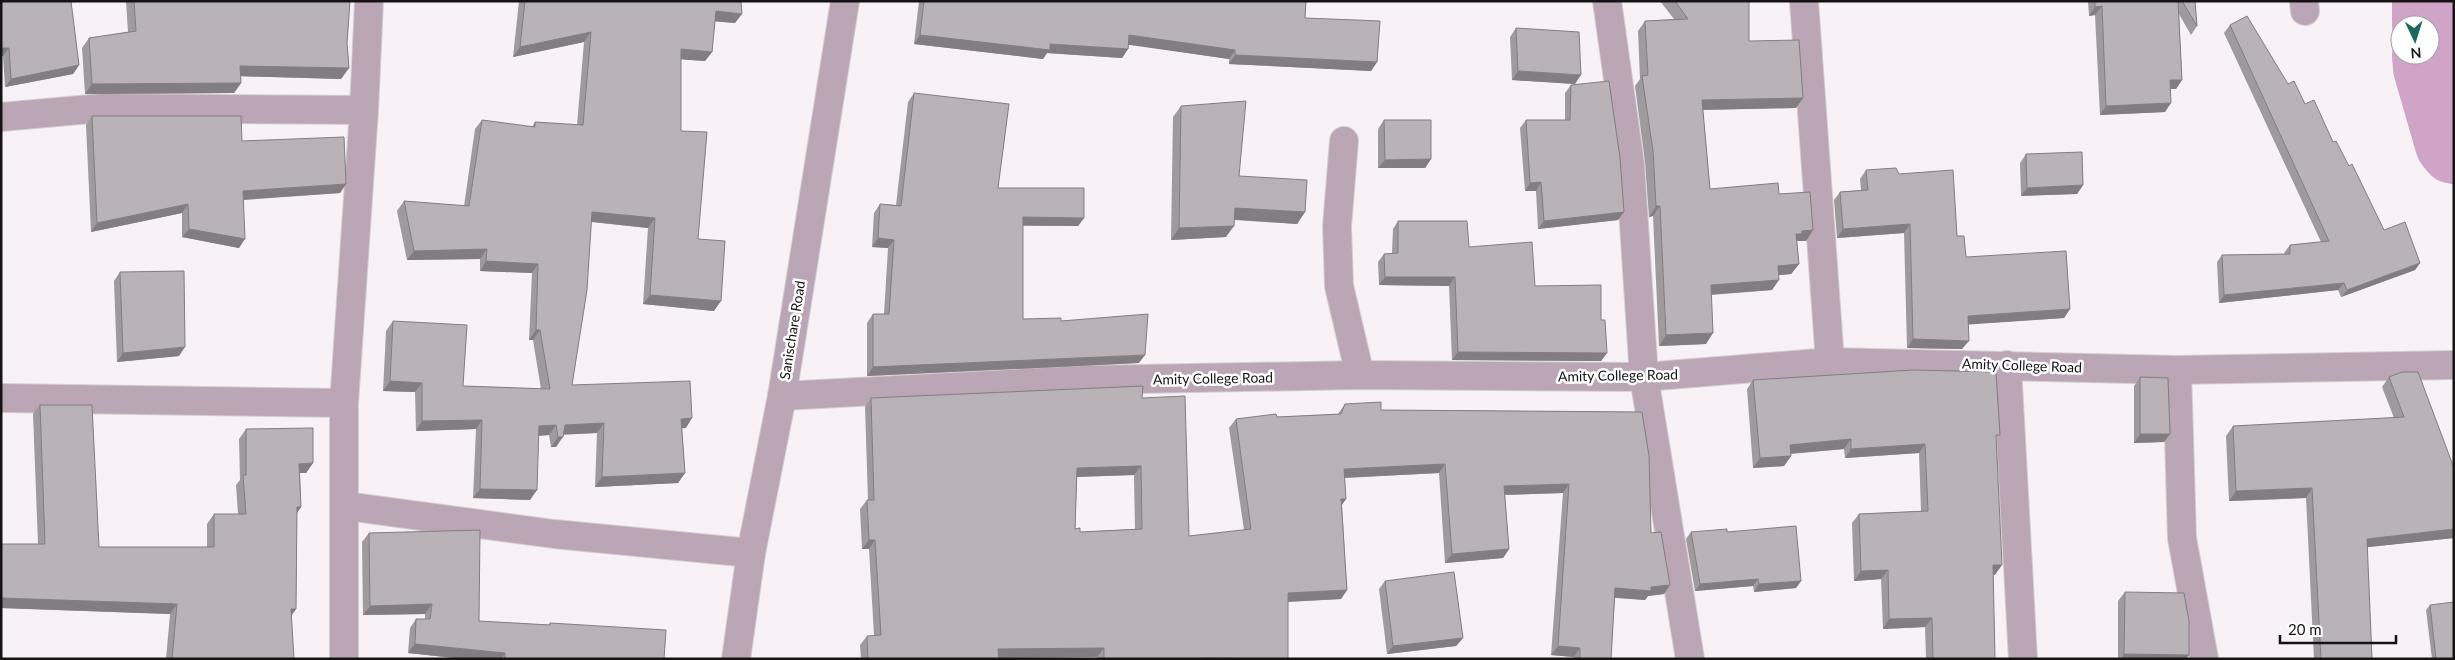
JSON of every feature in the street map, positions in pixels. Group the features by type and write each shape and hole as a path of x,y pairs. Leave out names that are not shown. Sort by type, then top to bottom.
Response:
{"street":[{"path":"344,659 346,506 344,403 364,110 369,1"},
{"name":"Sanischare Road","path":"736,659 750,553 782,396 845,1"},
{"path":"1607,1 1630,164 1644,377 1690,659"},
{"path":"1804,1 1830,362"},
{"path":"1,117 102,108 364,110"},
{"path":"1344,141 1337,226 1339,286 1360,375"},
{"name":"Amity College Road","path":"782,396 1084,380 1360,375 1644,377 1830,362 2178,370 2454,366"},
{"path":"2007,365 2023,659"},
{"path":"2178,370 2182,538 2204,659"},
{"path":"1,398 344,403"},
{"path":"346,506 554,534 750,553"}],"building":[{"path":"1,1 71,1 79,65 11,79 9,48 1,48"},
{"path":"134,1 350,1 347,43 349,68 240,66 241,83 92,84 89,38 136,31"},
{"path":"525,1 741,1 742,14 716,11 712,52 681,49 681,131 707,132 698,239 725,241 721,301 650,295 655,218 592,212 587,290 572,385 690,381 692,418 681,419 685,473 602,477 604,423 565,425 563,437 558,437 556,425 539,426 537,490 480,489 482,420 422,421 422,383 390,381 393,321 467,325 463,386 550,389 540,330 536,330 538,264 486,261 487,249 414,251 404,201 469,206 482,120 535,127 535,122 583,125 591,32 520,47"},
{"path":"924,1 1306,1 1305,18 1380,21 1377,62 1235,55 1235,50 1129,35 1128,49 1050,44 1050,50 920,35"},
{"path":"1675,1 1749,1 1749,41 1799,40 1803,98 1702,100 1710,189 1778,183 1779,194 1810,192 1813,230 1802,231 1802,234 1796,234 1799,264 1778,266 1779,280 1711,285 1713,333 1666,335 1660,206 1656,206 1653,151 1642,76 1648,75 1645,21 1688,19"},
{"path":"2095,1 2178,1 2182,80 2170,80 2171,103 2106,106 2102,6 2095,7"},
{"path":"2182,1 2195,1 2197,26"},
{"path":"2247,16 2288,84 2294,81 2305,104 2314,100 2333,142 2336,141 2349,166 2352,164 2384,230 2405,222 2420,263 2347,290 2344,283 2224,295 2222,255 2290,254 2290,245 2329,241 2230,25"},
{"path":"1516,28 1579,32 1581,75 1518,71"},
{"path":"1609,81 1620,158 1624,212 1544,221 1541,182 1530,183 1526,120 1570,120 1571,85"},
{"path":"914,93 1009,104 998,188 1084,188 1084,218 1023,217 1023,319 1061,318 1061,321 1148,314 1145,355 873,367 873,314 889,314 894,240 878,238 880,204 901,206"},
{"path":"1246,101 1239,176 1307,180 1305,212 1235,208 1234,226 1179,228 1181,106"},
{"path":"92,116 241,116 242,141 344,137 346,184 243,191 245,239 189,229 188,204 97,223"},
{"path":"1384,120 1431,120 1431,159 1385,160"},
{"path":"2082,152 2083,185 2027,188 2026,154"},
{"path":"1896,168 1899,174 1953,170 1957,236 1964,236 1966,257 2066,251 2070,309 1968,316 1969,341 1913,339 1910,224 1843,229 1840,192 1868,190 1866,170"},
{"path":"1398,221 1467,221 1469,247 1532,242 1535,286 1601,285 1601,320 1605,320 1607,353 1458,352 1455,277 1385,277 1384,254 1398,253"},
{"path":"184,271 185,347 123,353 120,272"},
{"path":"1913,370 1996,372 2000,435 1996,435 2002,565 1993,565 1995,659 1933,659 1932,618 1889,619 1888,570 1861,571 1859,514 1928,511 1925,444 1851,449 1851,439 1790,445 1791,456 1760,458 1753,380"},
{"path":"2402,372 2418,372 2454,468 2454,529 2367,539 2372,659 2321,659 2312,488 2236,491 2233,426 2404,417 2389,377"},
{"path":"2140,377 2168,378 2170,434 2140,434"},
{"path":"1143,386 1142,398 1185,396 1189,536 1251,529 1236,419 1276,414 1277,417 1341,414 1345,404 1381,402 1381,410 1642,412 1649,456 1651,533 1661,532 1670,585 1651,587 1651,591 1615,588 1611,659 1580,659 1580,648 1558,646 1569,484 1504,486 1509,549 1452,554 1445,464 1344,469 1346,499 1341,499 1347,590 1288,593 1288,659 1104,659 1104,648 998,649 999,659 868,659 867,636 881,635 875,540 869,540 867,500 874,500 871,398","holes":["1141,466 1142,529 1080,532 1080,528 1075,529 1077,468"]},
{"path":"40,405 92,405 99,547 214,547 214,514 246,514 243,475 246,475 246,429 313,428 313,463 299,464 301,507 297,507 296,609 291,609 294,659 172,659 177,604 1,598 1,544 45,544"},
{"path":"1796,526 1801,581 1759,584 1758,579 1700,584 1691,532 1727,529 1727,532"},
{"path":"480,530 479,621 666,630 664,659 505,659 505,653 415,644 416,619 430,619 432,604 370,606 369,533"},
{"path":"1454,572 1463,638 1393,646 1385,581"},
{"path":"2125,592 2184,593 2189,621 2189,655 2124,654"},
{"path":"2454,602 2454,659 2436,659 2430,605"}],"waterway":[{"path":"2427,1 2427,15"},
{"path":"2428,65 2450,144 2454,149"}]}
